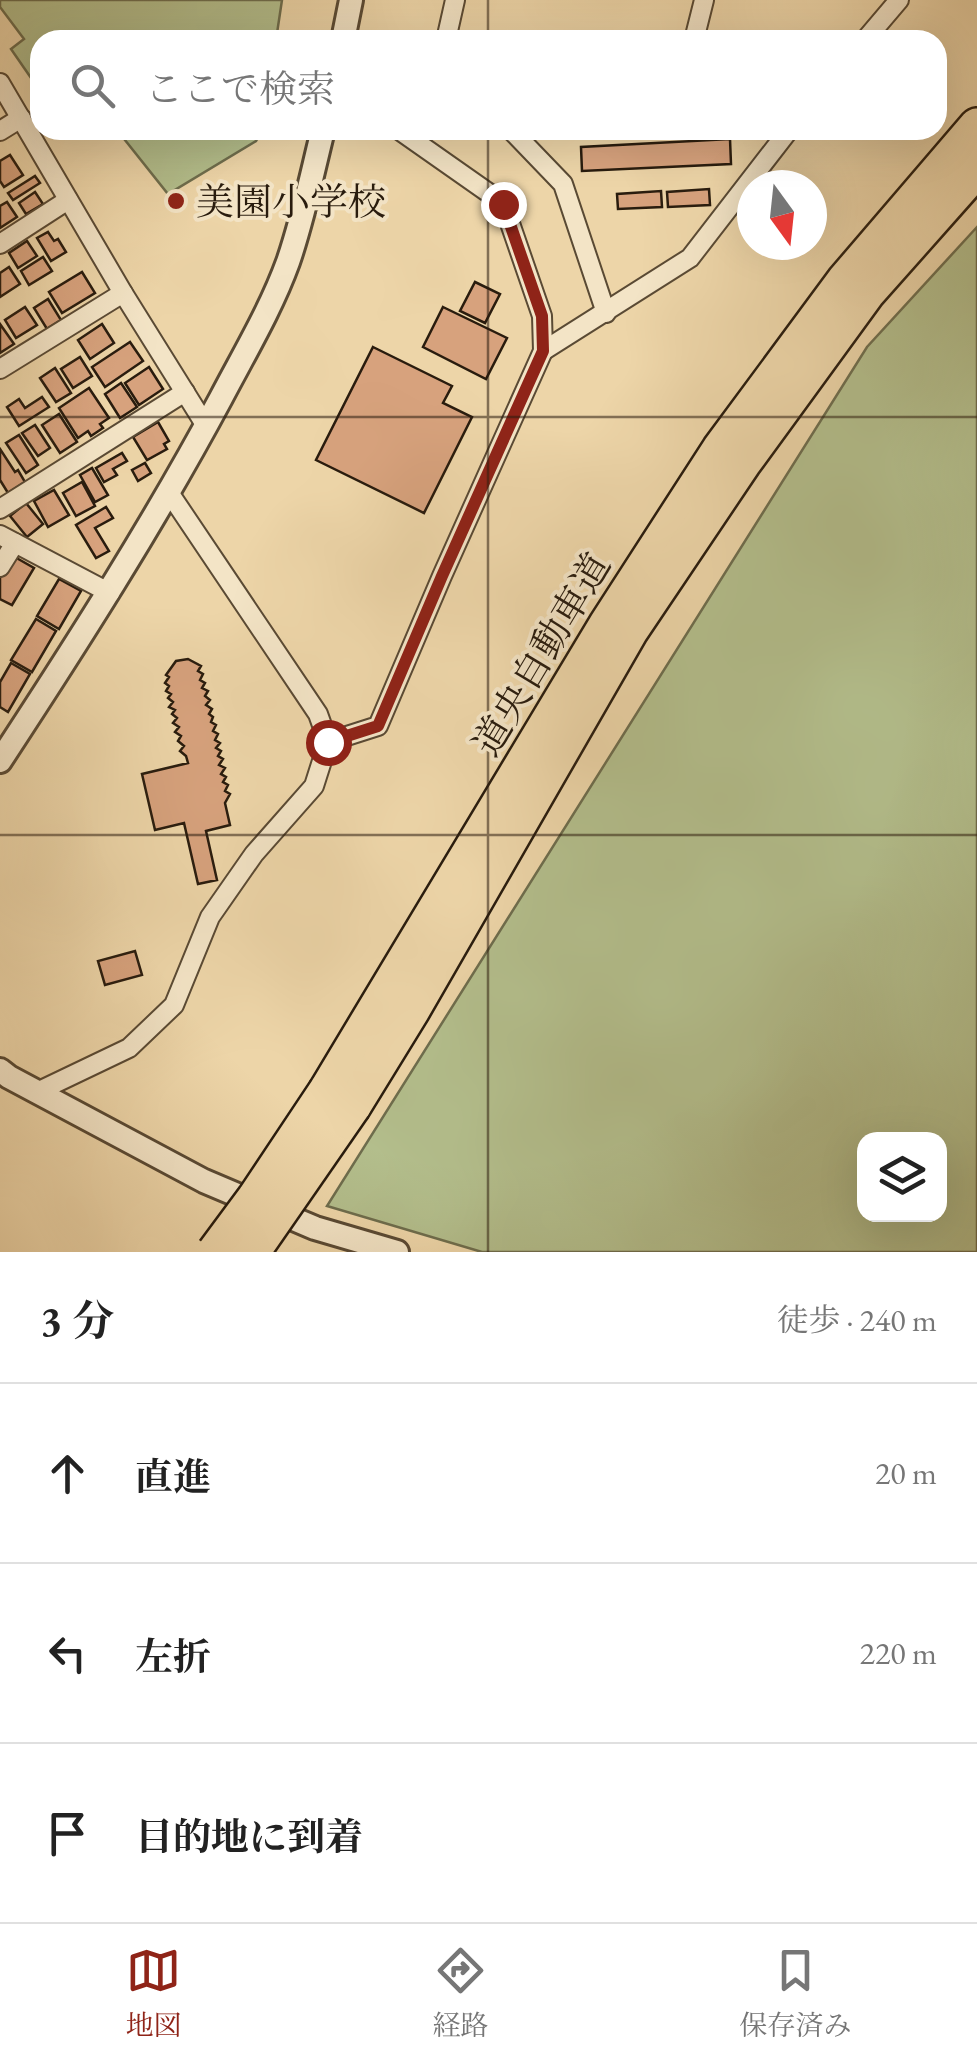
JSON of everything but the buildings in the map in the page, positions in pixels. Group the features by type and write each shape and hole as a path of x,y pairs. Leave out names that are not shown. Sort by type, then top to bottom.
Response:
{"highway":[{"name":"道央自動車道","path":"252,1252 607,624 720,449 845,280 977,126"},
{"name":"道央自動車道","path":"215,1252 255,1198 412,1010 630,631 744,462 867,293 977,169"}],"street":[{"path":"345,30 352,0"},
{"path":"448,30 455,0"},
{"path":"696,30 704,0"},
{"path":"873,30 898,0"},
{"path":"0,83 30,134"},
{"path":"0,130 21,118"},
{"path":"34,140 206,426"},
{"path":"0,761 110,593 260,325 287,265 321,140"},
{"path":"328,742 378,726 543,351 542,316 503,204 413,140"},
{"path":"521,140 563,184 606,313"},
{"path":"543,351 690,258 779,140"},
{"path":"0,244 68,200"},
{"path":"0,369 123,292"},
{"path":"0,509 185,392"},
{"path":"37,1092 129,1048 174,1005 210,917 254,854 314,786 328,742 318,714 168,491"},
{"path":"0,567 8,539 110,593"},
{"path":"0,1070 204,1181 315,1228 397,1252"}],"green space":[{"path":"0,0 282,0 278,30 30,30 30,77 11,49 24,39 0,7"},
{"path":"125,140 257,140 256,141 168,194"},
{"path":"977,227 977,1252 482,1252 327,1206 867,347"}],"place":[{"name":"美園小学校","path":"176,201"}],"route":[{"path":"328,742 378,726 543,351 542,316 503,204"}]}
